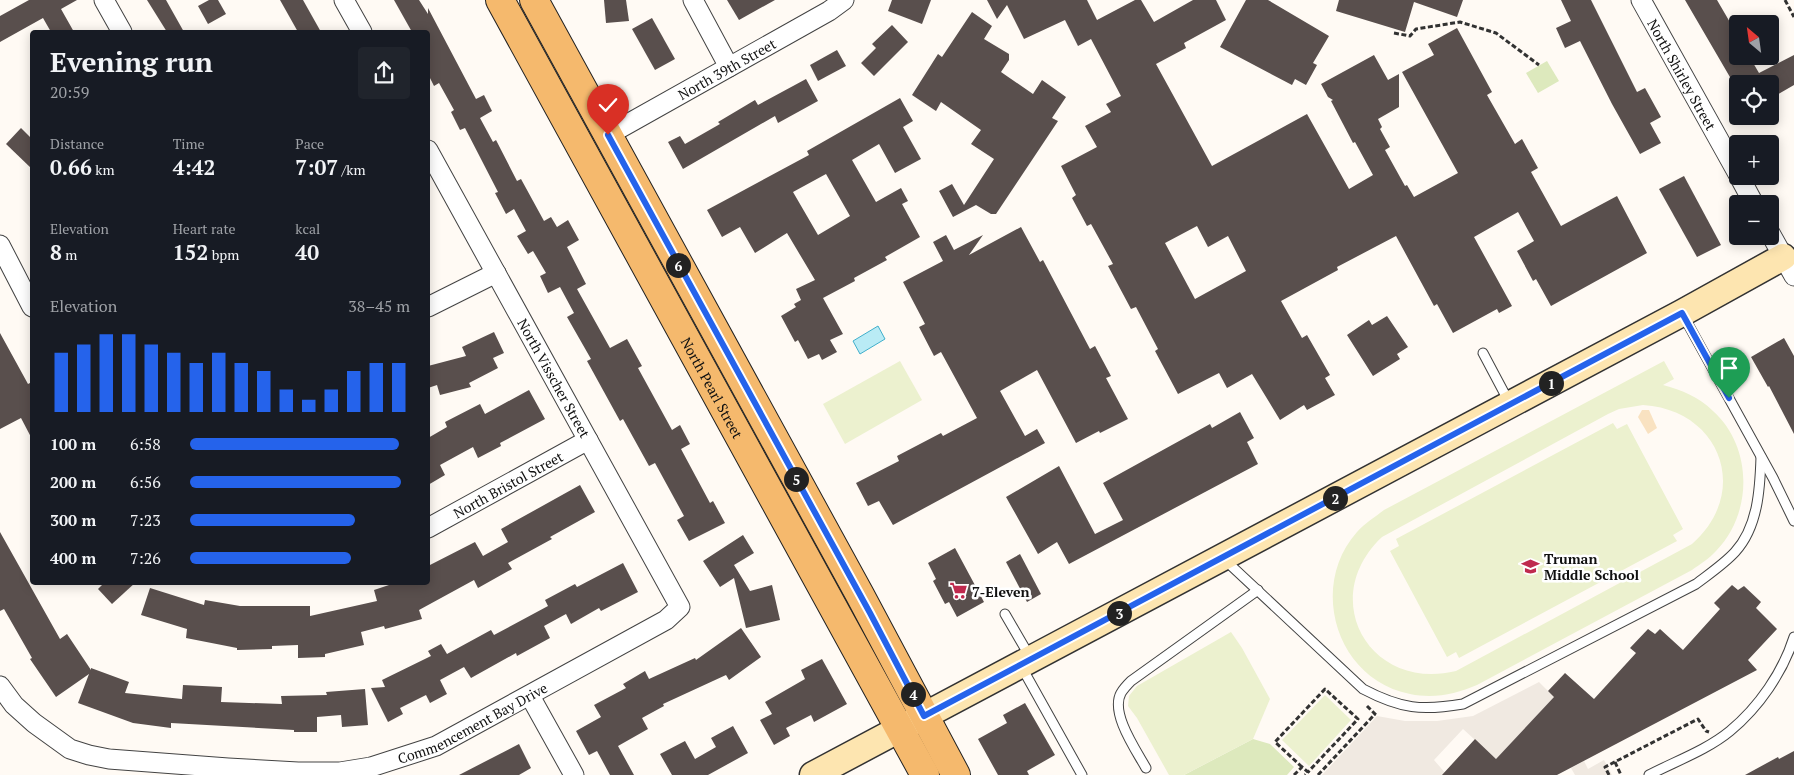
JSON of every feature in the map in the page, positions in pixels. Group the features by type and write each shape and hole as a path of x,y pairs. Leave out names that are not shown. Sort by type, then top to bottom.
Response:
{"main road":[{"name":"North Pearl Street","path":"500,0 925,775"},
{"name":"North Pearl Street","path":"534,0 870,613 956,775"}],"street":[{"path":"104,0 121,30"},
{"path":"344,0 361,30"},
{"path":"693,0 729,67"},
{"name":"North 39th Street","path":"608,135 830,11 844,0"},
{"name":"North Shirley Street","path":"1641,0 1729,159"},
{"name":"North Visscher Street","path":"430,154 680,607"},
{"path":"0,245 30,303"},
{"path":"813,775 1682,313 1789,267 1777,245"},
{"path":"430,306 496,273"},
{"name":"North Bristol Street","path":"430,527 588,440"},
{"name":"Commencement Bay Drive","path":"0,686 14,705 34,723 70,749 89,755 109,759 298,772 340,772 371,767 419,752 459,735 666,620 680,607"},
{"path":"530,696 574,775"}],"lane":[{"path":"1682,313 1762,457 1794,521"},
{"path":"1483,353 1510,404"},
{"path":"1223,558 1363,689 1397,704 1419,709 1438,709 1463,704 1696,584 1717,568 1736,551 1748,533 1757,506 1762,457"},
{"path":"1146,768 1122,724 1119,712 1120,694 1131,681 1258,590"},
{"path":"1005,614 1026,662 1082,775"},
{"path":"1649,775 1714,742 1730,730 1761,698 1774,681 1794,637"}],"path":[{"path":"1785,0 1794,17"},
{"path":"1394,33 1410,36 1416,29 1460,22 1496,33 1539,65"},
{"path":"1325,688 1358,719 1307,774 1302,767 1276,742 1325,688"},
{"path":"1318,775 1375,714"},
{"path":"1608,775 1605,767 1698,719 1706,731 1710,733 1716,729"},
{"path":"1615,762 1621,775"},
{"path":"1294,775 1302,767"}],"green space":[{"path":"1547,61 1559,81 1538,93 1526,73"},
{"path":"900,361 922,400 845,444 823,404"},
{"path":"1664,361 1674,379 1663,385 1690,395 1713,411 1726,426 1736,443 1741,461 1742,499 1737,518 1728,536 1707,559 1692,570 1477,685 1445,695 1410,694 1385,685 1364,671 1348,651 1338,628 1333,604 1334,579 1342,554 1357,532 1384,510","holes":["1643,405 1670,410 1692,422 1708,437 1719,457 1723,478 1720,501 1710,523 1692,544 1456,671 1425,674 1399,668 1377,654 1362,635 1354,612 1354,587 1363,561 1382,537 1619,409"]},
{"path":"1613,423 1617,429 1627,424 1683,529 1673,535 1677,541 1459,658 1456,652 1447,657 1390,551 1399,546 1396,539"},
{"path":"1231,632 1270,699 1253,739 1184,775 1169,775 1137,718 1128,706 1129,696 1137,686"},
{"path":"1325,695 1351,720 1309,766 1282,740"},
{"path":"1253,739 1270,744 1294,767 1287,775 1184,775"}],"sand":[{"path":"1642,410 1649,410 1657,428 1648,434 1638,417"}],"shaded area":[{"path":"1539,682 1554,697 1496,759 1463,729 1434,760 1447,775 1322,775 1377,716 1405,721 1437,721 1473,716"},
{"path":"1604,760 1612,775 1575,775 1571,768 1584,761 1588,769"}],"water":[{"path":"878,326 885,339 860,354 853,341"}],"building":[{"path":"29,0 77,0 61,9 73,30 50,30 43,18 0,42 0,16"},
{"path":"147,0 166,0 183,30 166,30"},
{"path":"209,0 218,0 226,14 208,24 198,6"},
{"path":"280,0 303,0 320,30 297,30"},
{"path":"394,0 419,0 428,14 428,8 476,99 484,95 492,111 480,118 493,142 496,140 517,181 521,179 544,221 551,217 557,227 568,220 579,240 567,247 586,284 577,289 610,348 627,339 642,366 638,368 672,430 680,425 690,444 681,449 710,503 713,501 725,523 689,541 677,520 684,516 655,463 649,466 623,419 620,421 587,361 591,359 567,317 574,313 560,287 548,293 540,276 546,273 533,251 528,254 517,236 526,231 514,209 506,214 495,193 498,192 465,128 460,130 451,112 454,110 439,83 434,86 430,78 430,30 411,30"},
{"path":"604,0 626,0 629,21 606,23"},
{"path":"727,0 775,0 739,20"},
{"path":"892,0 931,0 922,24 888,11"},
{"path":"987,0 1087,0 1097,20 1135,0 1141,0 1154,22 1193,0 1216,0 1226,20 1184,43 1186,48 1156,64 1212,166 1307,114 1349,189 1373,175 1355,142 1353,143 1331,101 1333,100 1328,97 1321,84 1374,55 1388,80 1399,74 1399,107 1378,119 1382,127 1380,129 1390,147 1385,150 1405,186 1407,185 1414,197 1458,173 1402,72 1434,55 1428,44 1457,28 1492,92 1487,95 1515,144 1522,139 1538,168 1531,172 1561,226 1617,196 1647,253 1551,306 1536,279 1533,281 1517,251 1534,241 1518,212 1474,237 1512,306 1499,313 1497,309 1453,333 1437,304 1434,306 1396,236 1337,267 1338,270 1281,301 1302,338 1307,335 1330,375 1325,378 1335,395 1307,410 1304,405 1280,420 1252,374 1227,388 1219,373 1178,394 1155,351 1158,349 1136,307 1131,309 1108,266 1113,264 1091,224 1087,226 1072,198 1076,195 1061,166 1097,147 1085,126 1111,112 1106,104 1121,96 1091,39 1078,46 1065,20 1024,39 1007,5 997,19","holes":["1197,226 1208,247 1228,236 1246,271 1195,299 1165,243"]},
{"path":"1246,0 1268,0 1329,36 1313,63 1317,65 1306,85 1295,79 1292,85 1220,47"},
{"path":"1339,0 1463,0 1457,17 1414,2 1405,32 1336,11"},
{"path":"1561,0 1591,0 1637,92 1645,88 1661,117 1650,123 1661,143 1640,154 1580,41 1565,48 1556,28 1571,21"},
{"path":"1685,0 1717,0 1729,21 1729,65 1754,65 1759,73 1775,65 1779,65 1779,63 1794,55 1794,85 1779,94 1779,75 1729,75"},
{"path":"972,12 992,26 984,39 1009,54 1009,60 1001,72 1033,94 1042,80 1066,97 1052,118 1058,121 996,214 991,214 976,205 953,217 939,191 952,184 964,205 994,159 971,144 981,130 941,102 936,111 912,95 938,54 942,57"},
{"path":"652,18 675,59 655,70 632,29"},
{"path":"892,25 908,42 874,76 861,63 876,48 872,44"},
{"path":"837,50 846,66 818,81 810,65"},
{"path":"806,79 818,101 778,123 775,116 683,169 668,142 680,136 685,144 720,124 718,122 755,100 758,105"},
{"path":"900,98 913,121 903,127 921,159 895,173 879,144 852,160 876,202 901,188 908,201 902,204 920,237 885,257 887,260 854,278 855,281 823,298 843,334 830,340 837,352 822,360 819,354 808,359 798,340 795,342 781,316 796,307 794,304 801,300 796,289 815,280 787,233 755,253 740,227 722,237 707,210 809,155 807,151","holes":["826,174 850,216 818,235 793,192"]},
{"path":"21,128 30,137 30,167 6,144"},
{"path":"1684,176 1721,245 1697,257 1659,189"},
{"path":"1021,227 1040,262 1043,260 1090,349 1095,346 1111,376 1106,378 1128,419 1076,443 1037,370 1000,391 1025,436 1037,429 1045,443 893,525 879,501 868,506 856,483 899,461 897,456 941,433 943,436 977,418 941,352 934,356 919,327 925,324 903,282 943,261 933,242 946,235 954,250 983,235 969,255"},
{"path":"1387,316 1408,347 1397,354 1400,359 1373,376 1347,335 1369,320 1372,325"},
{"path":"494,332 504,353 493,358 498,368 469,383 471,387 440,395 437,385 430,387 430,365 466,356 462,347"},
{"path":"0,333 28,384 30,383 30,435 21,418 0,429"},
{"path":"1784,338 1794,356 1794,434 1769,386 1751,357"},
{"path":"529,390 545,419 500,443 501,446 478,458 473,447 440,465 445,475 430,484 430,437 447,427 445,422 480,404 485,414"},
{"path":"1240,412 1254,438 1247,442 1258,464 1069,564 1057,542 1038,554 1006,497 1059,466 1095,534 1123,520 1103,483 1210,424 1212,428"},
{"path":"580,485 595,512 550,537 552,539 508,563 512,569 478,588 474,580 419,610 422,619 385,629 384,626 361,632 364,645 325,654 325,657 298,658 298,645 272,646 272,649 237,650 237,648 186,638 187,629 141,615 150,588 204,605 205,600 240,606 310,606 310,616 377,601 374,590 389,585 430,585 430,565 475,542 483,556 508,542 501,529"},
{"path":"0,532 60,639 67,634 91,670 91,668 129,682 125,693 182,699 183,685 222,687 221,702 282,704 281,696 327,695 326,692 365,689 368,725 342,727 341,715 317,717 317,732 171,723 171,728 133,723 78,703 89,674 56,697 30,659 32,658 4,609 0,611"},
{"path":"743,535 754,553 734,565 750,591 772,585 780,620 746,628 734,578 720,587 703,561"},
{"name":"7-Eleven","path":"955,548 984,602 957,617 949,602 945,604 933,581 936,579 928,563"},
{"path":"1020,554 1041,594 1027,602 1006,562"},
{"path":"623,563 638,592 601,611 599,608 571,624 566,614 544,626 550,638 517,656 516,653 471,678 464,667 440,680 447,694 430,703 426,695 400,708 403,714 388,722 371,688 385,687 382,680 431,656 428,651 441,644 447,654 491,630 494,635 548,606 545,600 575,584 577,587"},
{"path":"102,585 133,585 112,604 98,589"},
{"path":"1732,585 1738,590 1744,586 1761,602 1756,608 1777,629 1748,660 1757,670 1557,775 1442,775 1475,739 1496,759 1554,697 1548,691 1565,673 1594,699 1636,653 1630,648 1648,629 1655,634 1660,629 1683,650 1720,609 1714,603"},
{"path":"741,628 761,657 729,680 726,675 663,704 664,706 642,718 648,729 618,746 634,775 610,775 597,751 589,755 576,731 601,717 594,705 626,688 623,684 645,671 649,679 695,658 696,660"},
{"path":"822,659 847,704 814,722 811,715 786,728 790,736 774,745 760,720 772,714 765,702 805,679 801,670"},
{"path":"1025,703 1055,755 1027,771 1029,775 998,775 978,739 1007,723 1003,715"},
{"path":"733,726 748,753 708,775 672,775 660,754 685,741 695,759 716,747 711,738"},
{"path":"519,744 531,768 519,775 459,775"},
{"path":"1794,751 1794,775 1745,775 1778,757 1779,759"}],"place":[{"name":"Truman Middle School","path":"1530,566"},
{"name":"7-Eleven","path":"958,591"}],"route":[{"path":"608,135 870,613 924,716 1682,313 1729,398"}]}
